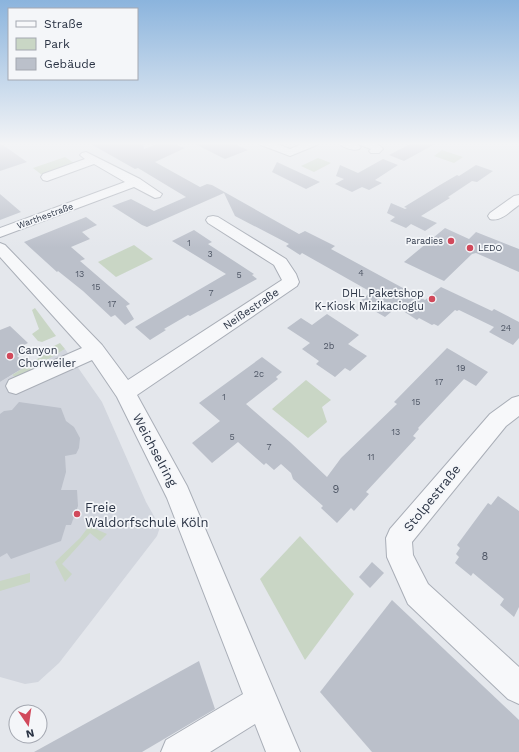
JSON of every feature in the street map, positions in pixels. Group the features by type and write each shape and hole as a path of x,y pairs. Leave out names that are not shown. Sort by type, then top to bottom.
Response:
{"street":[{"path":"129,178 155,194"},
{"name":"Warthestraße","path":"0,233 136,182"},
{"path":"495,216 519,198"},
{"path":"51,214 62,225"},
{"name":"Neißestraße","path":"125,392 291,282 290,275 283,268 280,262 212,220"},
{"name":"Weichselring","path":"0,248 95,350 125,392 178,494 283,752"},
{"path":"16,386 95,350"},
{"name":"Stolpestraße","path":"519,404 498,420 464,459 400,538 400,558 418,594 519,688"},
{"path":"178,752 262,701"}],"shaded area":[{"name":"Freie Waldorfschule Köln","path":"65,349 102,402 146,502 160,527 157,536 59,663 38,682 25,684 0,677 0,382 12,375 17,378"}],"green space":[{"path":"134,245 153,259 116,277 98,262"},
{"path":"35,308 56,336 42,342 38,341 32,334 39,329 32,310"},
{"path":"60,343 65,349 17,378 12,375 53,349 52,347"},
{"path":"306,380 331,400 322,407 327,422 308,438 272,409"},
{"path":"89,526 107,534 100,541 90,533 62,564 72,574 65,582 55,562 80,538"},
{"path":"300,536 354,594 305,660 260,579"},
{"path":"30,573 30,582 0,591 0,581"}],"building":[{"path":"155,178 184,178 200,187 207,184 212,185 299,234 305,231 335,246 331,249 425,300 441,287 492,311 494,309 519,322 519,338 513,345 489,332 494,327 459,310 455,310 438,326 434,324 432,325 419,318 417,320 397,307 385,317 359,302 371,292 302,253 300,255 286,246 289,244 235,216 224,193 147,227 112,206 131,199 154,211 186,197"},
{"path":"284,178 312,178 320,182 306,189"},
{"path":"342,178 378,178 375,180 382,183 369,190 362,187 352,192 335,184 344,179"},
{"path":"452,178 483,178 477,182 472,181 448,197 450,198 421,216 437,223 425,231 411,224 406,228 390,221 395,217 387,213 391,203 405,209 407,208 404,207"},
{"path":"0,194 21,212 0,220"},
{"path":"86,217 97,225 82,232 90,239 71,247 85,259 80,261 130,304 126,306 134,319 125,325 115,315 111,317 83,291 58,271 57,272 24,242"},
{"path":"445,228 469,239 476,232 519,249 519,272 476,253 472,254 444,281 404,262"},
{"path":"194,230 212,242 208,244 254,274 252,275 257,279 190,316 188,315 164,329 166,330 150,340 135,327 226,274 172,241"},
{"path":"327,314 359,335 348,344 367,356 350,371 345,368 335,377 316,364 319,361 302,349 310,343 287,328 301,318 312,325"},
{"name":"Canyon Chorweiler","path":"10,326 28,343 24,345 29,349 17,356 28,365 0,382 0,330"},
{"path":"447,348 488,372 476,386 464,379 418,428 419,429 413,436 416,438 366,492 369,494 354,511 351,508 337,523 321,508 323,506 293,479 291,473 281,464 274,470 266,463 264,465 238,442 212,463 192,443 220,421 199,403 262,357 282,372 276,377 278,379 246,404 327,477 341,458 397,404 394,402"},
{"path":"19,402 61,408 66,421 74,427 80,438 79,448 76,454 65,456 66,472 61,490 77,490 78,506 71,525 66,525 61,541 11,559 7,553 0,557 0,414 4,411 12,410"},
{"path":"498,496 519,511 519,607 514,617 500,605 504,599 473,573 471,576 455,563 459,557 456,554 460,548 457,545 488,503 491,505"},
{"path":"372,562 384,573 370,588 359,577"},
{"path":"392,600 519,720 519,752 372,752 320,692"},
{"path":"199,661 215,709 142,752 34,752"}],"place":[{"name":"Paradies","path":"451,241"},
{"name":"LEDO","path":"470,248"},
{"name":"DHL Paketshop K-Kiosk Mizikacioglu","path":"432,299"},
{"name":"Canyon Chorweiler","path":"10,356"},
{"name":"Freie Waldorfschule Köln","path":"77,514"}]}
